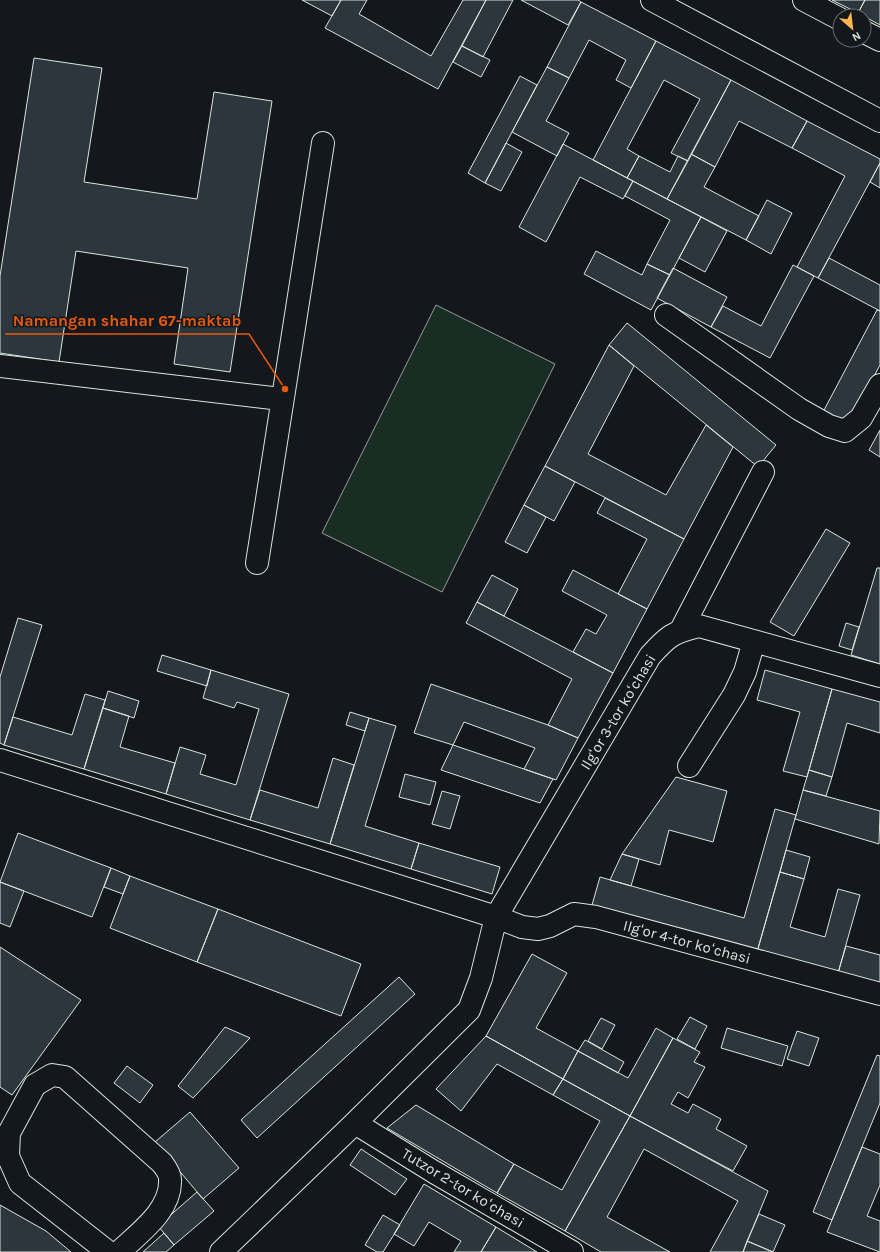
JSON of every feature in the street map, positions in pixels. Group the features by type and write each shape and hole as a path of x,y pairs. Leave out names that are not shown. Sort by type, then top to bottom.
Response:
{"street":[{"path":"652,0 880,122"},
{"path":"804,0 832,15"},
{"path":"257,563 281,399 323,144"},
{"path":"666,315 799,409 829,426 845,431 861,418 880,385"},
{"path":"0,366 281,399"},
{"path":"681,630 763,472"},
{"name":"Ilgʻor 3-tor koʻchasi","path":"221,1252 355,1124 469,1010 481,978 496,917 650,656 667,637 681,630 699,626 880,676"},
{"path":"689,766 734,695 746,672 754,641"},
{"name":"Ilgʻor 4-tor koʻchasi","path":"0,760 496,917 522,927 538,929 550,926 574,914 596,917 880,994"},
{"path":"108,1252 20,1183 8,1156 9,1133 31,1092 35,1085 52,1075 65,1077 162,1162 170,1178 169,1196 154,1219 119,1252"},
{"name":"Tutzor 2-tor koʻchasi","path":"355,1124 572,1252"}],"green space":[{"path":"436,305 555,364 442,592 322,533"}],"building":[{"path":"302,0 341,0 332,16"},
{"path":"341,0 367,0 359,14 431,56 463,0 486,0 438,89 325,28"},
{"path":"486,0 513,0 483,57 462,46"},
{"path":"521,0 578,0 581,2 568,25"},
{"path":"832,0 865,0 861,8 848,8"},
{"path":"865,0 880,0 880,25 872,21 872,8 861,8"},
{"path":"581,2 656,41 631,88 616,80 626,60 589,40 569,78 547,67"},
{"path":"656,41 731,80 688,161 671,153 700,99 664,80 627,149 639,156 627,178 593,160"},
{"path":"462,46 490,60 481,77 453,62"},
{"path":"34,58 102,68 84,182 197,199 214,92 272,101 230,372 174,364 188,268 76,251 59,362 0,353 0,276"},
{"path":"547,67 569,78 546,121 569,133 557,156 512,132"},
{"path":"520,76 537,85 485,183 468,173"},
{"path":"731,80 807,121 792,148 739,121 715,167 691,154"},
{"path":"807,121 880,159 880,163 818,278 797,267 845,176 792,148"},
{"path":"506,143 522,152 501,191 485,183"},
{"path":"563,144 633,181 623,199 580,177 546,242 519,227"},
{"path":"691,154 715,167 704,187 759,216 746,240 667,199"},
{"path":"639,156 670,172 678,156 688,161 667,199 627,178"},
{"path":"880,163 880,188 870,182"},
{"path":"633,181 701,217 670,275 647,264 670,220 625,196"},
{"path":"767,200 792,213 771,254 746,240"},
{"path":"701,217 727,231 705,272 679,258"},
{"path":"596,251 642,275 647,264 670,275 651,310 584,274"},
{"path":"829,258 880,285 880,311 818,278"},
{"path":"793,265 814,276 770,358 711,327 723,306 761,326"},
{"path":"673,268 727,297 711,327 657,298"},
{"path":"877,310 880,311 880,365 848,425 823,412"},
{"path":"627,323 776,445 758,467 609,345"},
{"path":"609,345 634,366 588,454 666,495 706,425 733,447 684,539 545,466"},
{"path":"880,430 880,457 869,450"},
{"path":"545,466 575,482 554,521 524,505"},
{"path":"605,498 684,539 647,609 618,594 647,539 597,513"},
{"path":"524,505 546,517 527,553 505,542"},
{"path":"826,529 850,543 794,636 770,622"},
{"path":"877,568 880,568 880,664 851,655"},
{"path":"573,570 647,609 613,673 573,652 586,629 596,634 607,615 562,591"},
{"path":"492,575 518,589 504,616 477,602"},
{"path":"477,602 613,673 578,738 548,725 572,679 466,623"},
{"path":"18,618 42,625 4,745 0,743 0,677"},
{"path":"846,623 859,627 852,650 839,646"},
{"path":"162,655 211,670 207,686 157,671"},
{"path":"211,670 289,694 250,820 166,794 180,747 206,755 200,774 236,785 259,709 237,702 234,708 203,698"},
{"path":"765,670 832,689 807,777 783,771 800,712 757,700"},
{"path":"431,684 548,725 578,738 556,780 524,769 535,748 464,722 453,745 414,733"},
{"path":"832,689 880,702 880,733 847,723 832,777 809,770"},
{"path":"108,691 139,701 134,718 103,708"},
{"path":"85,694 105,700 84,769 4,745 13,717 72,735"},
{"path":"103,708 129,716 120,747 175,763 166,794 84,769"},
{"path":"350,712 369,718 365,731 346,725"},
{"path":"369,718 396,726 365,826 419,843 411,869 330,844"},
{"path":"453,745 553,779 540,803 441,770"},
{"path":"333,758 354,765 330,844 250,820 260,790 318,808"},
{"path":"809,770 832,777 826,796 803,790"},
{"path":"405,774 436,782 430,805 399,797"},
{"path":"676,777 727,791 713,842 669,830 660,865 622,854"},
{"path":"803,790 880,811 879,844 795,819"},
{"path":"442,791 460,796 450,829 432,824"},
{"path":"775,809 796,815 757,952 592,905 600,877 744,918"},
{"path":"18,833 111,868 92,917 0,882"},
{"path":"419,843 500,867 492,894 411,869"},
{"path":"786,850 810,857 804,879 780,872"},
{"path":"622,854 639,859 631,886 610,880"},
{"path":"111,868 130,876 123,894 104,887"},
{"path":"780,872 804,879 790,927 825,937 838,889 860,895 838,973 757,952"},
{"path":"130,876 218,909 197,962 110,928"},
{"path":"0,882 24,891 10,927 0,923"},
{"path":"218,909 361,964 341,1016 197,962"},
{"path":"846,946 880,955 880,985 838,973"},
{"path":"0,947 81,1000 12,1095 0,1087"},
{"path":"532,954 567,973 536,1028 578,1051 563,1079 486,1036"},
{"path":"399,977 415,994 257,1138 241,1120"},
{"path":"690,1017 707,1026 695,1049 677,1039"},
{"path":"601,1018 615,1025 602,1049 588,1041"},
{"path":"225,1027 250,1038 193,1098 178,1086"},
{"path":"656,1028 673,1038 630,1116 563,1079 578,1051 628,1078"},
{"path":"727,1028 788,1046 782,1066 721,1048"},
{"path":"797,1031 819,1038 809,1066 787,1059"},
{"path":"486,1036 563,1079 553,1095 497,1064 461,1111 436,1089"},
{"path":"673,1038 700,1052 694,1062 705,1067 688,1098 678,1092 671,1104 688,1113 693,1104 721,1119 716,1129 747,1146 733,1171 630,1116"},
{"path":"585,1040 624,1062 618,1073 578,1051"},
{"path":"877,1055 880,1056 880,1103 832,1220 813,1212"},
{"path":"127,1066 153,1085 140,1103 114,1083"},
{"path":"563,1079 630,1116 565,1231 497,1193 514,1164 562,1190 600,1121 553,1095"},
{"path":"416,1105 514,1164 497,1193 387,1128"},
{"path":"190,1112 239,1168 203,1199 155,1142"},
{"path":"630,1116 768,1191 743,1252 710,1252 738,1201 644,1149 607,1217 670,1252 601,1252 565,1231"},
{"path":"862,1147 880,1154 880,1185 867,1216 880,1221 880,1252 827,1232"},
{"path":"361,1149 407,1179 395,1195 350,1165"},
{"path":"424,1184 496,1227 481,1252 454,1252 461,1241 429,1222 414,1246 394,1234"},
{"path":"197,1192 214,1211 174,1245 158,1226"},
{"path":"0,1205 46,1231 71,1252 0,1252"},
{"path":"759,1214 785,1225 773,1252 747,1241"},
{"path":"383,1215 400,1225 383,1252 377,1252 365,1245"},
{"path":"496,1227 537,1252 481,1252"},
{"path":"164,1233 174,1245 166,1252 143,1252"},
{"path":"747,1241 773,1252 743,1252"}],"place":[{"name":"Namangan shahar 67-maktab","path":"285,389"}]}
